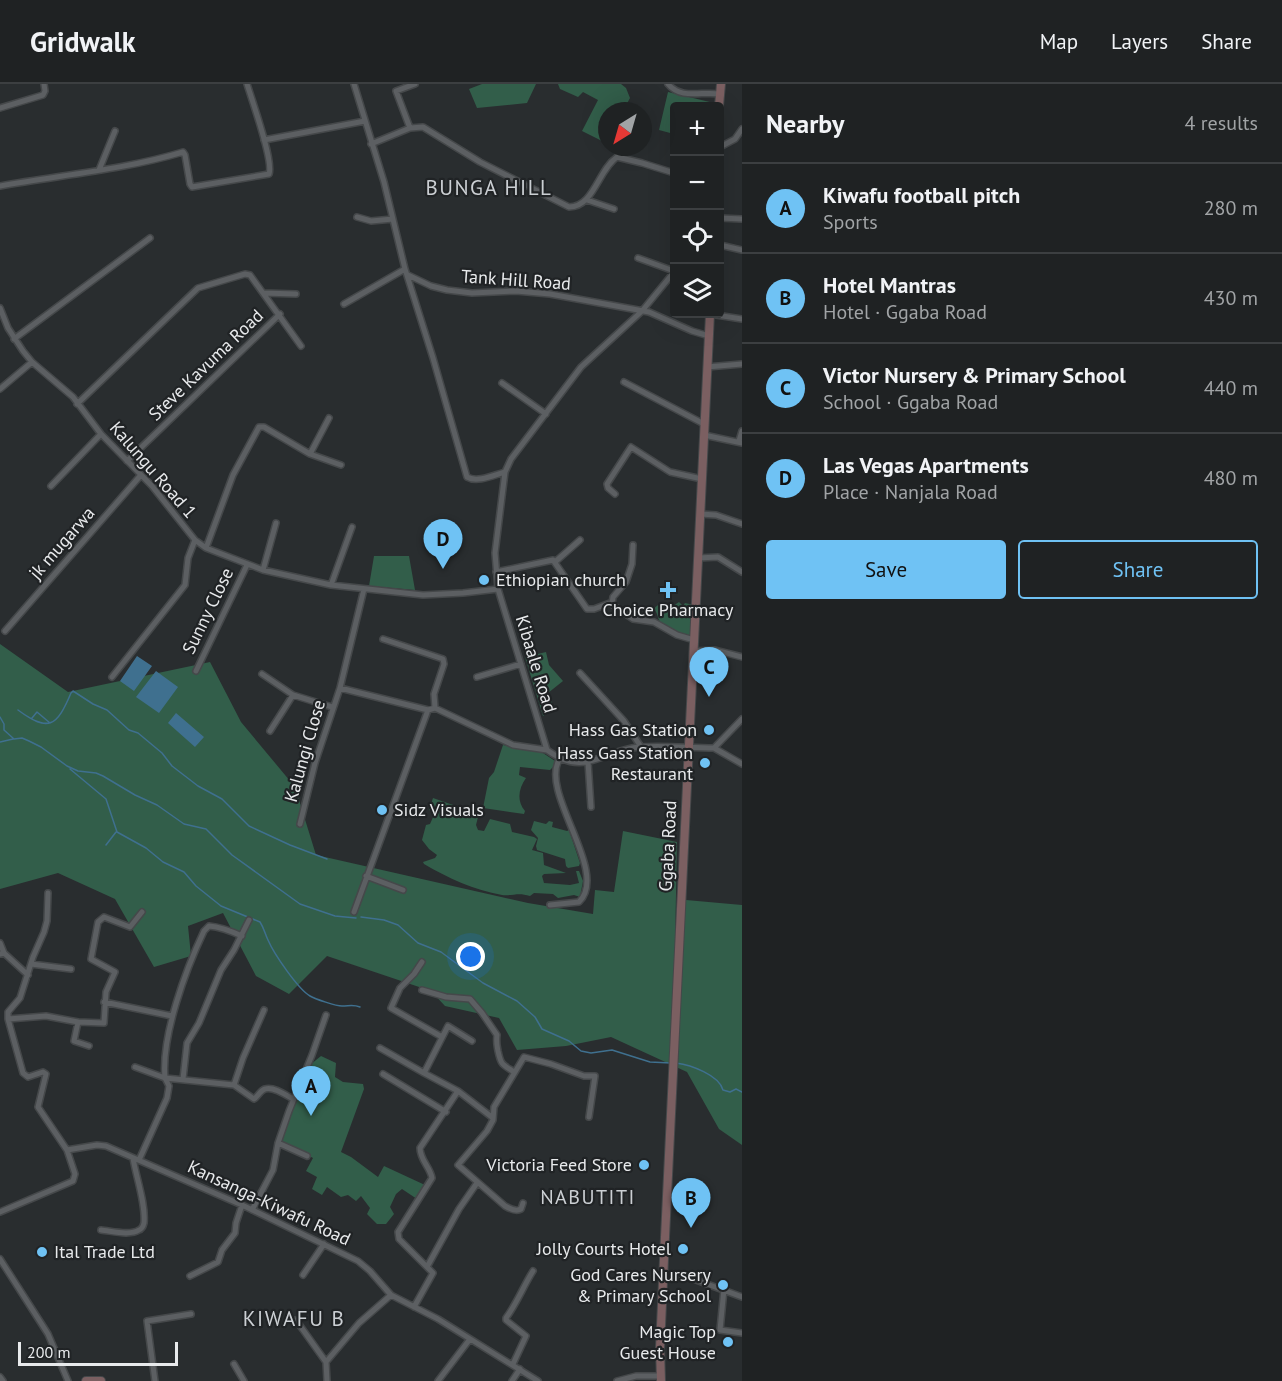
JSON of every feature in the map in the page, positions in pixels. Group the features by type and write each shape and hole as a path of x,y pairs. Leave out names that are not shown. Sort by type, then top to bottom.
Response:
{"main road":[{"path":"719,102 721,84"},
{"name":"Ggaba Road","path":"661,1379 663,1275 710,318"},
{"path":"86,1381 101,1381"}],"street":[{"path":"0,108 43,95 45,84"},
{"path":"0,186 99,170 183,152 192,187 268,174 271,169 247,84"},
{"path":"354,84 467,477 477,479 505,472"},
{"path":"410,128 396,91 415,84"},
{"path":"669,84 681,93 720,94"},
{"path":"264,140 365,121"},
{"path":"371,144 410,128 423,127 480,162 569,207 576,207 587,200 607,165 617,158 634,160 670,171"},
{"path":"724,145 735,140 742,129"},
{"path":"99,170 115,130"},
{"path":"587,200 614,209"},
{"path":"357,217 371,221 393,219"},
{"path":"724,218 742,219"},
{"path":"14,339 150,238"},
{"path":"724,246 742,250"},
{"path":"638,258 670,270"},
{"path":"344,304 407,272"},
{"name":"Tank Hill Road","path":"407,272 431,286 447,290 472,293 516,291 550,294 657,314 692,331 709,336"},
{"path":"77,404 198,288 247,274 280,314 302,346"},
{"name":"Kibaale Road","path":"547,750 498,589 495,553 505,472 510,459 581,367 642,311 670,278"},
{"path":"263,293 296,294"},
{"name":"Kalungu Road 1","path":"0,308 14,339 32,362 73,398 101,434 141,475 195,540 206,548 263,570 331,585 440,595 498,589"},
{"name":"Steve Kavuma Road","path":"127,461 280,314"},
{"path":"724,316 742,319"},
{"path":"0,389 32,362"},
{"path":"707,366 742,364"},
{"path":"624,382 704,424"},
{"path":"502,383 546,414"},
{"path":"310,454 329,418"},
{"path":"206,548 233,475 259,427 264,427 310,454 341,465"},
{"path":"704,435 740,442 742,431"},
{"path":"51,486 101,434"},
{"path":"615,494 607,484 631,447 670,472 702,479"},
{"name":"jk mugarwa","path":"5,631 141,475"},
{"path":"700,514 716,515 742,524"},
{"path":"263,570 276,522"},
{"path":"331,585 352,527"},
{"path":"112,677 185,585 188,558 195,540"},
{"path":"555,562 580,540"},
{"path":"496,572 551,560 555,562 585,608 592,610 609,604 626,582 632,564 633,545"},
{"path":"698,558 718,557 742,573"},
{"name":"Sunny Close","path":"196,671 247,565"},
{"name":"Kalungi Close","path":"300,824 315,763 340,688 364,589"},
{"path":"609,604 633,619 654,622 677,635 694,640"},
{"path":"354,912 432,709 434,694 444,664 443,659 383,639"},
{"path":"694,651 715,650 738,658 742,657"},
{"path":"477,677 521,664"},
{"path":"580,673 624,721 641,747"},
{"path":"262,674 293,695 332,707"},
{"path":"340,688 432,709 513,745 547,750 560,760 571,763 588,762 624,749 641,747 714,747 742,764"},
{"path":"270,731 293,695"},
{"path":"714,747 742,719"},
{"path":"550,905 579,902 584,896 586,886 584,859 573,833 557,779 556,768 560,760"},
{"path":"588,762 591,807"},
{"path":"366,876 403,890"},
{"path":"0,1212 73,1181 75,1174 67,1150 38,1107 46,1074 43,1072 28,1077 23,1073 11,1037 8,1019 9,1012 18,1002 45,927 48,893"},
{"path":"8,1019 46,1016 78,1022 104,1023 106,992 115,972 91,959 98,922 104,917 130,927 142,912"},
{"path":"183,1079 187,1043 199,1023 221,970 249,920"},
{"path":"101,1230 137,1232 144,1223 136,1159 169,1090 165,1078 166,1050 172,1016 204,931 209,926 214,926 242,936"},
{"path":"0,943 2,954 28,975"},
{"path":"422,962 414,974 401,986 391,1008 442,1037"},
{"path":"31,964 71,969"},
{"path":"422,990 446,997 470,999 496,1035 495,1044 503,1066 514,1072"},
{"path":"104,1002 172,1016"},
{"path":"0,1009 9,1012"},
{"path":"234,1085 264,1010"},
{"path":"252,1210 273,1170 278,1143 293,1099 326,1015"},
{"path":"78,1022 74,1041 89,1046"},
{"path":"424,1073 448,1026 472,1041"},
{"path":"380,1048 458,1091 493,1118"},
{"path":"523,1203 520,1210 512,1210 501,1204 459,1167 459,1164 482,1137 493,1118 494,1107 524,1057 584,1076 595,1076 589,1117"},
{"path":"135,1067 165,1078 234,1085 252,1099 256,1098 262,1090 268,1089 293,1099"},
{"path":"383,1074 446,1112"},
{"path":"414,1307 432,1277 432,1270 398,1235 431,1182 432,1174 421,1159 420,1148 458,1091"},
{"path":"278,1143 307,1156"},
{"name":"Kansanga-Kiwafu Road","path":"67,1150 102,1144 242,1205 324,1244 364,1264 391,1295 513,1364 538,1381"},
{"path":"427,1267 459,1209 477,1184"},
{"path":"189,1276 218,1262 222,1250 235,1233 242,1205"},
{"path":"303,1275 324,1244"},
{"path":"0,1259 48,1334 68,1381"},
{"path":"513,1364 526,1338 525,1334 506,1318 517,1303 533,1271"},
{"path":"663,1275 688,1277 742,1297"},
{"path":"724,1289 720,1330 742,1334"},
{"path":"326,1362 359,1323 391,1295"},
{"path":"155,1381 147,1321 191,1314"},
{"path":"296,1320 326,1362 327,1381"},
{"path":"438,1381 470,1339"},
{"path":"234,1364 244,1381"},
{"path":"512,1381 520,1369"},
{"path":"617,1381 636,1376 661,1379"},
{"path":"0,1377 3,1381"}],"green space":[{"path":"482,84 536,84 527,103 477,108 469,89"},
{"path":"558,84 621,84 626,88 630,98 628,102 598,102 598,139 582,131 598,100 583,92 578,97 560,89"},
{"path":"668,92 710,102 670,102 670,133 659,130"},
{"path":"374,556 409,556 415,590 369,586"},
{"path":"679,602 683,606 685,603 694,605 693,637 666,628 660,622 654,609 661,604 673,606"},
{"path":"0,644 68,692 210,662 241,722 295,787 316,855 528,903 593,914 595,890 614,892 623,831 677,842 675,946 686,900 742,905 742,1145 719,1129 687,1072 611,1037 566,1046 517,1050 499,1018 445,1006 431,991 327,956 289,994 256,976 223,913 188,926 191,956 154,967 115,899 58,873 0,889"},
{"path":"546,652 549,665 563,681 543,697 548,695 555,708 543,716 525,657"},
{"path":"503,745 540,751 555,761 550,770 520,767 519,775 526,778 520,794 524,814 483,808 489,778 494,772"},
{"path":"433,798 456,806 455,815 467,818 471,812 479,813 476,825 478,830 484,831 490,819 510,824 512,832 537,839 532,850 543,853 544,865 566,873 544,874 542,876 544,883 570,885 579,883 576,871 579,871 583,881 580,897 574,895 558,898 553,894 534,893 530,896 492,893 462,883 424,864 423,862 437,855 422,840 426,825 430,824 434,815 429,810"},
{"path":"534,821 546,824 549,821 553,822 552,827 569,830 579,866 568,868 565,859 537,850 538,838 531,830"},
{"path":"321,1056 336,1063 335,1077 343,1082 363,1084 364,1089 341,1152 378,1177 384,1166 425,1185 417,1199 402,1189 396,1194 390,1207 394,1214 386,1224 377,1224 367,1214 370,1208 361,1196 356,1201 348,1195 341,1197 327,1187 322,1195 312,1189 317,1177 306,1171 313,1158 281,1141 305,1069"}],"water":[{"path":"137,656 152,666 134,691 120,681"},
{"path":"156,671 178,687 159,713 136,697"},
{"path":"176,713 204,737 195,747 168,723"}],"waterway":[{"path":"18,710 37,722 51,722 61,713 73,691 107,710 129,730 138,733 162,753 172,766 198,786 222,799 249,826 327,859"},
{"path":"32,718 37,712 50,723"},
{"path":"0,717 4,730 14,739 22,738 29,741 78,771 103,776 157,805 184,824 206,829 232,855 300,904 335,916 356,918"},
{"path":"0,742 13,739"},
{"path":"70,769 106,799 117,832 146,848 163,862 184,872 196,886 221,906 260,922 281,962 305,992 331,1004 360,1007"},
{"path":"106,845 116,832"},
{"path":"361,917 384,920 398,925 418,943 441,952 483,983 517,1001 535,1017 542,1029 569,1041 581,1051 591,1053 612,1050 650,1062 671,1063"},
{"path":"676,1063 696,1068 710,1075 723,1090 730,1092 736,1089 742,1092"}],"place":[{"name":"Las Vegas Apartments","path":"443,569"},
{"name":"Ethiopian church","path":"484,580"},
{"name":"Choice Pharmacy","path":"668,590"},
{"name":"Victor Nursery & Primary School","path":"709,697"},
{"name":"Hass Gas Station","path":"709,730"},
{"name":"Hass Gass Station Restaurant","path":"705,763"},
{"name":"Sidz Visuals","path":"382,810"},
{"name":"Kiwafu football pitch","path":"311,1116"},
{"name":"Victoria Feed Store","path":"644,1165"},
{"name":"Hotel Mantras","path":"691,1228"},
{"name":"Jolly Courts Hotel","path":"683,1249"},
{"name":"Ital Trade Ltd","path":"42,1252"},
{"name":"God Cares Nursery & Primary School","path":"723,1285"},
{"name":"Magic Top Guest House","path":"728,1342"}],"district":[{"name":"BUNGA HILL","path":"489,188"},
{"name":"NABUTITI","path":"588,1197"},
{"name":"KIWAFU B","path":"294,1319"}]}
